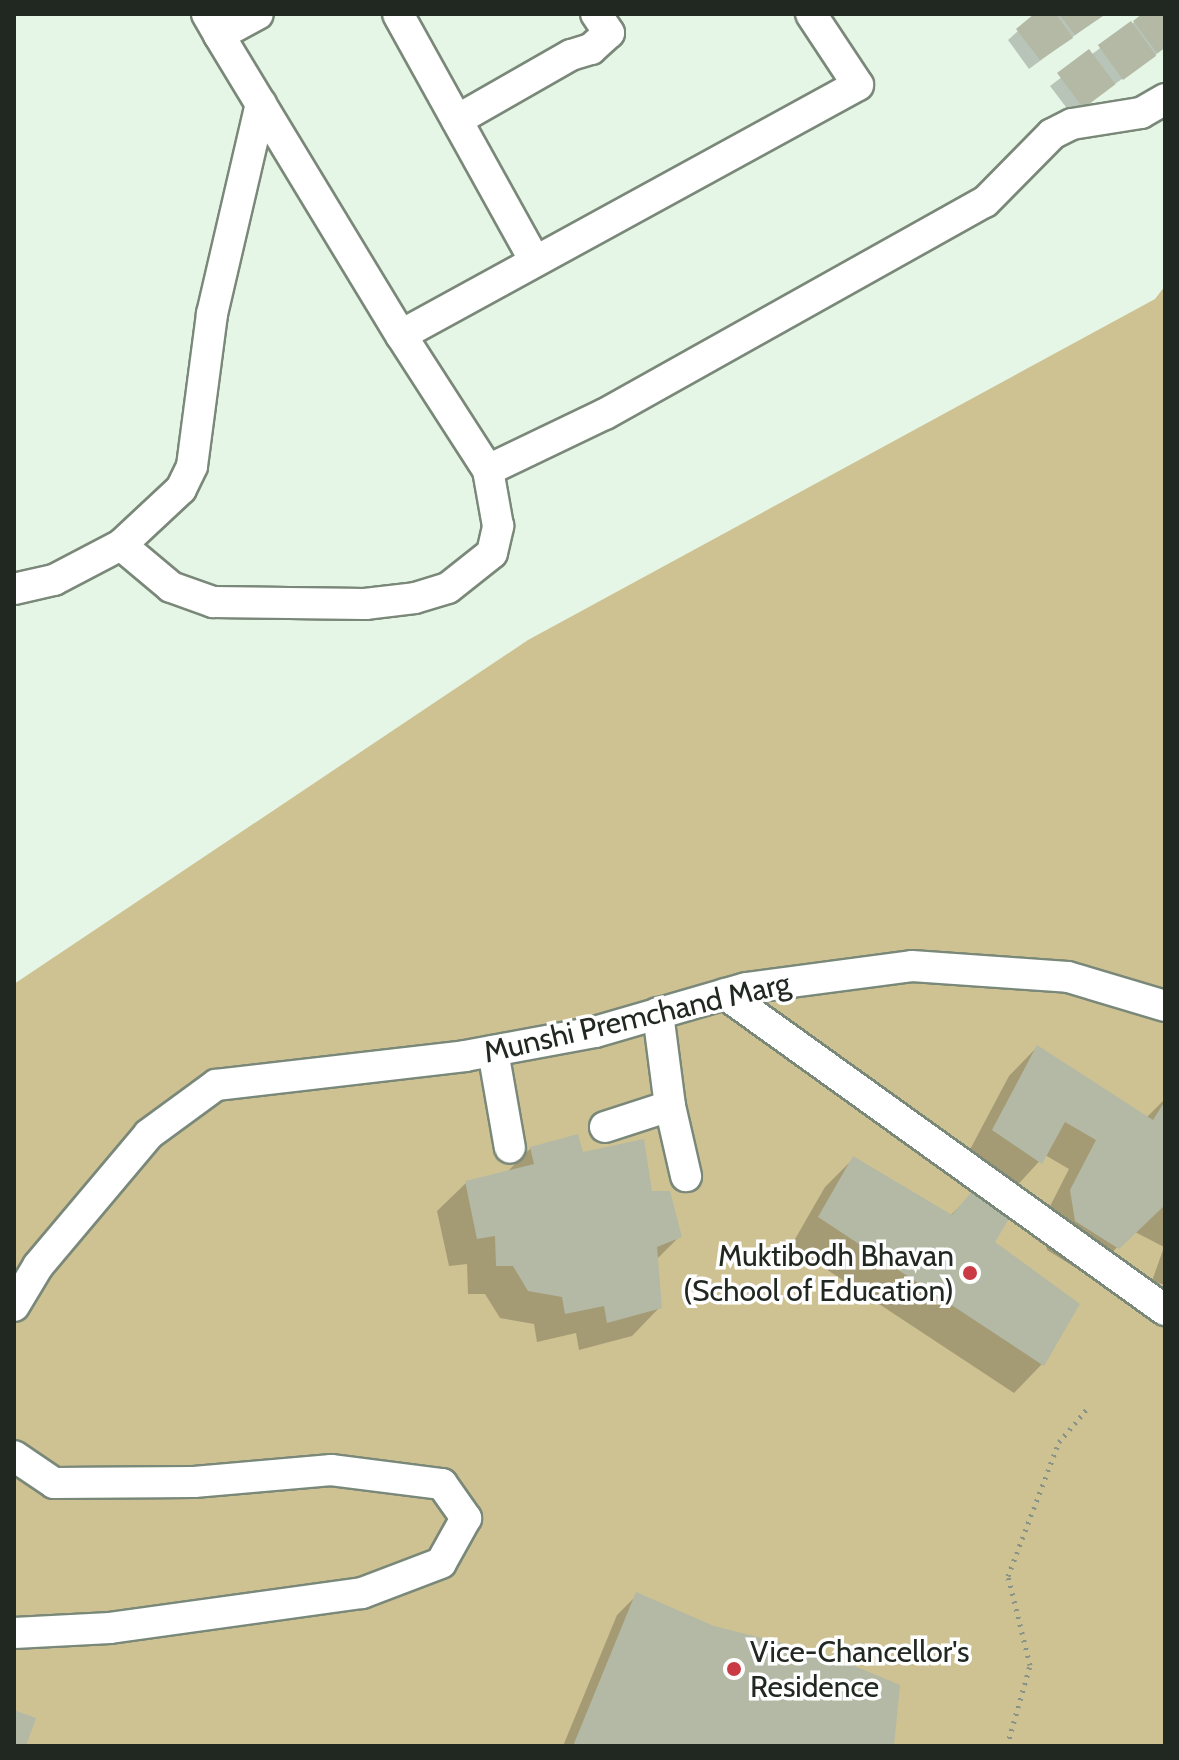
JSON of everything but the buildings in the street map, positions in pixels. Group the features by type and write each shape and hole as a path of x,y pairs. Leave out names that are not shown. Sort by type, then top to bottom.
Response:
{"street":[{"path":"121,545 171,587 213,602 365,604 415,598 448,588 492,553 498,526 488,470 401,335 213,24 258,14"},
{"path":"398,14 535,261"},
{"path":"457,120 571,55 591,49 609,33 596,14"},
{"path":"401,335 858,85 811,14"},
{"path":"488,470 605,414 985,202 1052,134 1072,124 1141,113 1165,99"},
{"path":"14,589 54,580 121,545 168,506 192,466 212,314 261,104"},
{"name":"Munshi Premchand Marg","path":"14,1306 38,1266 149,1134 216,1085 493,1051 595,1032 725,994 912,966 1068,977 1165,1006"},
{"path":"725,994 1165,1310"},
{"path":"658,1013 670,1106 686,1176"},
{"path":"493,1051 510,1148"},
{"path":"605,1127 670,1106"},
{"path":"14,1456 54,1483 194,1482 331,1470 442,1484 466,1518 441,1563 362,1593 110,1628 14,1633"}],"path":[{"path":"1007,1746 1030,1665 1008,1576 1059,1442 1087,1409"}],"shaded area":[{"path":"1165,286 1165,1746 14,1746 14,984 528,640 1155,299"}],"place":[{"name":"Muktibodh Bhavan (School of Education)","path":"970,1273"},
{"name":"Vice-Chancellor's Residence","path":"734,1669"}]}
